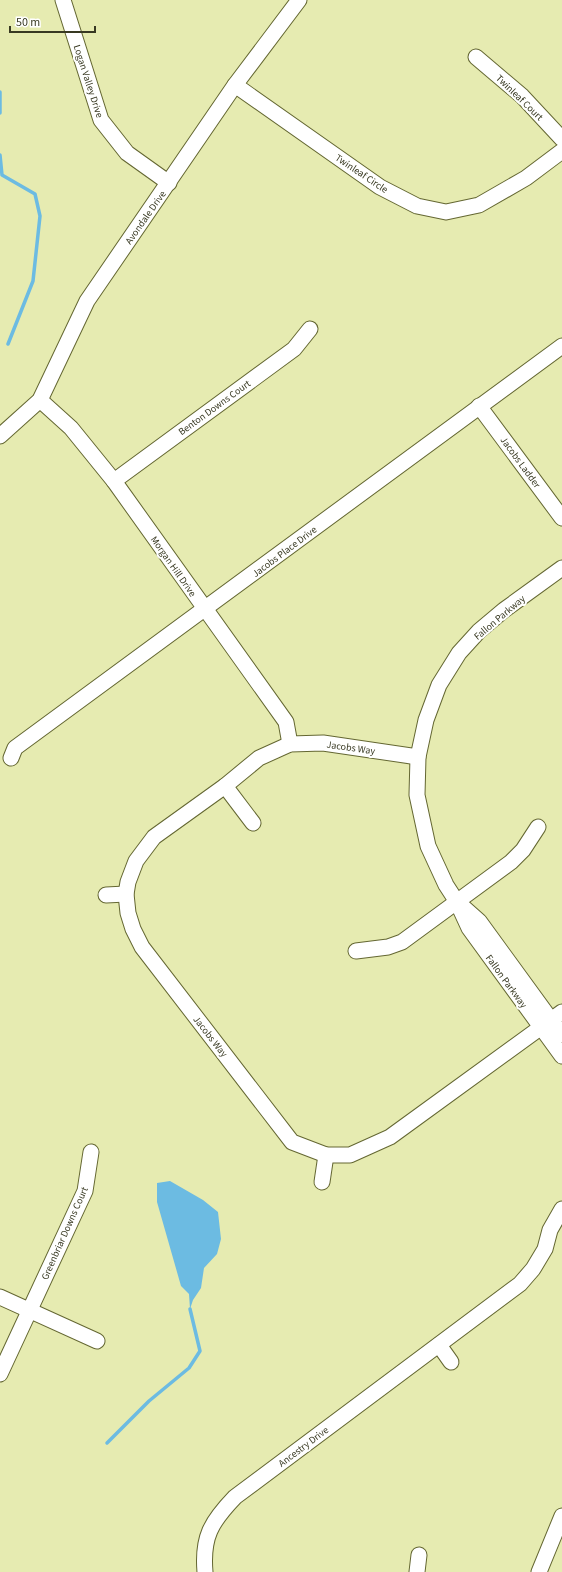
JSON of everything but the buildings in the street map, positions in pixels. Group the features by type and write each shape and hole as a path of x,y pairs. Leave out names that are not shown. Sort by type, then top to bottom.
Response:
{"street":[{"name":"Logan Valley Drive","path":"63,0 101,120 127,153 169,183"},
{"name":"Avondale Drive","path":"0,436 40,400 87,302 236,85 299,0"},
{"name":"Twinleaf Court","path":"476,57 522,96 562,139"},
{"name":"Twinleaf Circle","path":"236,85 380,187 417,206 446,212 479,205 526,178 562,151"},
{"name":"Benton Downs Court","path":"114,481 294,349 310,329"},
{"name":"Jacobs Place Drive","path":"11,758 15,748 205,610 562,346"},
{"name":"Morgan Hill Drive","path":"40,400 71,428 114,481 286,722 290,744"},
{"name":"Jacobs Ladder","path":"479,406 562,518"},
{"name":"Fallon Parkway","path":"562,568 504,610 479,631 460,652 439,685 426,720 418,757 417,795 422,824 436,866 457,902 479,921 562,1035"},
{"name":"Jacobs Way","path":"418,757 323,743 290,744 259,758 225,786 154,837 136,861 128,882 126,894 130,918 142,947 292,1142 326,1155 350,1155 390,1137 551,1020"},
{"path":"225,786 253,823"},
{"path":"356,951 388,947 402,942 511,862 522,850 538,827"},
{"path":"106,895 126,894"},
{"name":"Fallon Parkway","path":"551,1020 562,1056"},
{"name":"Greenbriar Downs Court","path":"0,1374 85,1191 89,1174 91,1152"},
{"path":"322,1182 326,1155"},
{"name":"Ancestry Drive","path":"205,1572 203,1552 211,1526 221,1511 235,1497 520,1284 533,1269 546,1249 550,1230 562,1209"},
{"path":"0,1297 97,1341"},
{"path":"439,1345 451,1362"},
{"path":"539,1572 562,1516"},
{"path":"417,1572 419,1555"}],"water":[{"path":"170,1181 203,1200 218,1212 221,1239 217,1254 204,1268 201,1288 193,1300 190,1309 189,1294 181,1286 157,1202 157,1183"}],"waterway":[{"path":"0,92 0,113"},
{"path":"0,155 2,175 35,194 40,216 33,281 8,344"},
{"path":"107,1443 149,1401 189,1368 200,1351 190,1309"}]}
